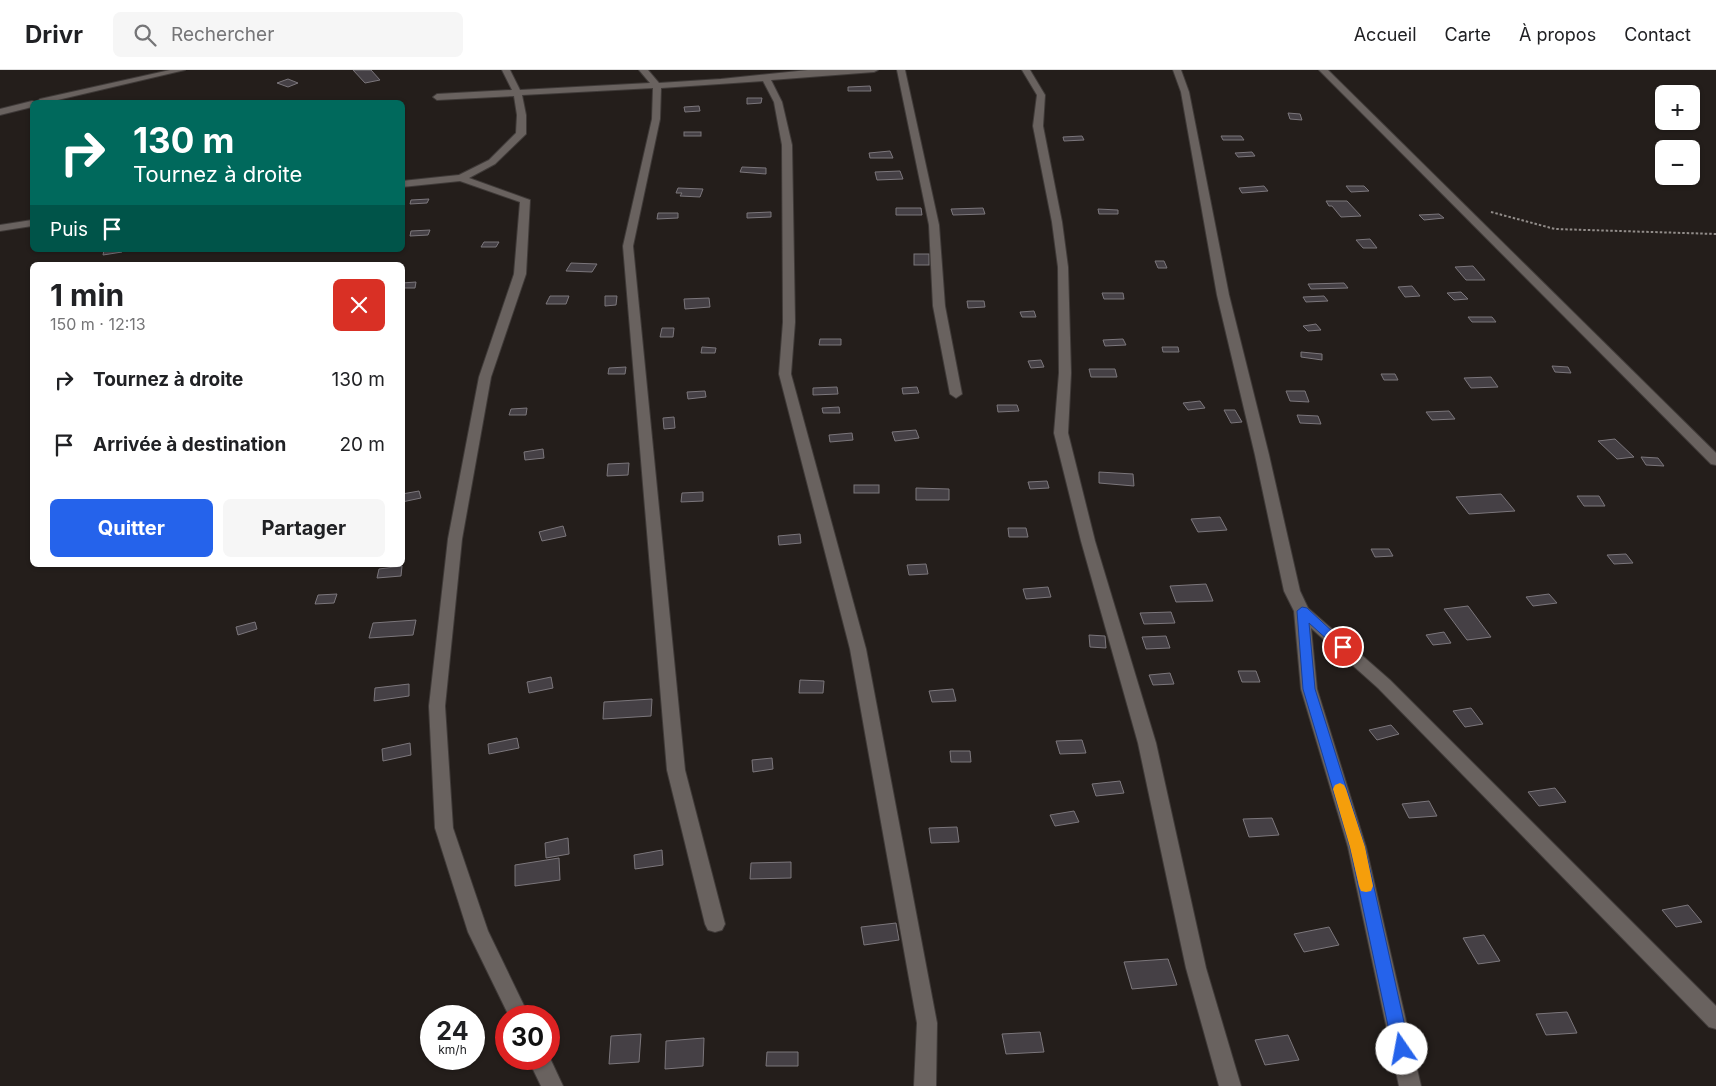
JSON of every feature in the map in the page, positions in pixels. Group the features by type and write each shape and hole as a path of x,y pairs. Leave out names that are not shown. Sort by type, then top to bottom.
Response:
{"street":[{"path":"49,100 181,70"},
{"path":"405,184 461,178 492,162 521,134 522,109 517,92 506,70"},
{"path":"643,70 657,86 656,119 628,246 676,770 715,924"},
{"path":"437,97 657,86 813,71 874,70"},
{"path":"901,70 934,225 940,306 956,394"},
{"path":"1026,70 1041,95 1038,126 1057,222 1063,267 1065,373 1061,433 1101,586 1147,743 1196,968 1230,1086"},
{"path":"1177,70 1185,92 1223,294 1262,455 1292,591 1302,611 1309,689 1358,847 1410,1086"},
{"path":"1323,70 1716,461"},
{"path":"765,77 778,102 787,145 789,322 784,374 858,649 927,1023 926,1086"},
{"path":"0,112 30,104"},
{"path":"461,178 525,200 520,274 485,377 455,539 437,706 444,828 478,932 514,1005"},
{"path":"0,228 30,222"},
{"path":"1302,611 1384,684 1716,1020"},
{"path":"544,1070 552,1086"}],"path":[{"path":"1462,207 1484,210 1555,229 1716,234"}],"building":[{"path":"353,70 371,70 380,80 365,83"},
{"path":"288,79 298,83 288,87 277,83"},
{"path":"870,86 871,91 848,91 848,87"},
{"path":"747,98 762,98 761,103 747,104"},
{"path":"699,106 700,111 685,112 684,107"},
{"path":"1288,113 1300,114 1302,120 1290,119"},
{"path":"684,132 701,132 701,136 684,136"},
{"path":"1082,136 1084,140 1064,141 1063,137"},
{"path":"1221,136 1241,136 1244,140 1223,140"},
{"path":"890,151 893,158 870,158 869,153"},
{"path":"1252,152 1255,156 1238,157 1235,153"},
{"path":"742,167 766,168 766,174 740,172"},
{"path":"900,171 903,179 877,180 875,172"},
{"path":"1264,186 1268,191 1242,193 1239,188"},
{"path":"1346,186 1364,186 1369,191 1351,192"},
{"path":"678,188 703,189 700,197 680,196 682,193 676,193"},
{"path":"429,199 427,203 410,204 411,200"},
{"path":"1326,201 1347,201 1361,216 1341,217"},
{"path":"896,208 921,208 922,215 896,215"},
{"path":"983,208 985,214 953,215 951,209"},
{"path":"1098,209 1118,210 1118,214 1099,214"},
{"path":"771,212 771,217 747,218 747,213"},
{"path":"658,213 678,213 678,218 657,219"},
{"path":"1439,214 1444,218 1424,220 1419,215"},
{"path":"430,230 428,235 410,236 411,231"},
{"path":"1370,239 1377,248 1363,248 1356,240"},
{"path":"484,242 499,242 496,247 481,247"},
{"path":"104,252 122,252 103,255"},
{"path":"914,254 929,254 929,265 914,265"},
{"path":"1155,261 1164,261 1167,268 1158,268"},
{"path":"571,263 597,264 592,272 566,271"},
{"path":"1473,266 1485,280 1466,280 1455,267"},
{"path":"416,282 415,288 405,288 405,283"},
{"path":"1344,283 1348,288 1311,289 1308,284"},
{"path":"1412,286 1420,296 1405,297 1398,287"},
{"path":"1461,292 1468,299 1454,300 1447,293"},
{"path":"1102,293 1123,293 1124,299 1104,299"},
{"path":"550,296 569,296 566,304 546,304"},
{"path":"605,296 617,296 616,305 605,306"},
{"path":"1324,296 1328,301 1306,302 1303,297"},
{"path":"709,298 710,307 685,309 684,299"},
{"path":"967,301 984,301 985,307 968,308"},
{"path":"1034,311 1036,317 1022,317 1020,312"},
{"path":"1468,317 1492,317 1496,322 1472,322"},
{"path":"1316,324 1321,330 1308,331 1303,326"},
{"path":"662,328 674,328 673,337 660,337"},
{"path":"820,339 841,339 841,345 819,345"},
{"path":"1123,339 1126,345 1105,346 1103,340"},
{"path":"702,347 716,348 715,353 701,353"},
{"path":"1162,347 1178,347 1179,352 1163,352"},
{"path":"1301,352 1322,354 1322,360 1301,357"},
{"path":"1041,360 1044,367 1031,368 1028,361"},
{"path":"1552,366 1568,367 1571,373 1555,372"},
{"path":"626,367 625,374 608,374 609,368"},
{"path":"1089,369 1115,369 1117,377 1091,377"},
{"path":"1381,374 1395,374 1398,380 1384,380"},
{"path":"1491,377 1498,387 1471,388 1464,378"},
{"path":"837,387 838,394 813,395 813,388"},
{"path":"917,387 919,393 903,394 902,388"},
{"path":"705,391 706,397 688,399 687,392"},
{"path":"1286,391 1305,391 1309,402 1290,401"},
{"path":"1200,401 1205,408 1188,410 1183,403"},
{"path":"997,405 1017,405 1019,411 998,412"},
{"path":"839,407 840,413 823,413 822,408"},
{"path":"527,408 526,415 509,415 511,409"},
{"path":"1224,410 1235,410 1242,422 1231,423"},
{"path":"1449,411 1455,419 1432,420 1426,412"},
{"path":"1297,415 1318,416 1321,424 1300,423"},
{"path":"674,417 675,428 664,429 663,418"},
{"path":"916,430 919,438 895,441 892,432"},
{"path":"852,433 853,440 830,442 829,435"},
{"path":"1615,439 1634,457 1617,459 1598,441"},
{"path":"543,449 544,458 525,460 524,452"},
{"path":"1641,457 1658,458 1664,466 1646,465"},
{"path":"629,463 628,475 607,476 608,464"},
{"path":"1099,472 1133,474 1134,486 1099,483"},
{"path":"1047,481 1049,488 1030,489 1028,482"},
{"path":"854,485 879,485 879,493 854,493"},
{"path":"916,488 949,489 949,500 916,500"},
{"path":"419,491 421,498 405,501 405,493"},
{"path":"703,492 703,501 681,502 682,493"},
{"path":"1501,494 1515,511 1469,514 1456,497"},
{"path":"1577,496 1599,496 1605,506 1584,506"},
{"path":"1220,517 1227,530 1198,532 1191,519"},
{"path":"563,526 566,536 542,541 539,532"},
{"path":"1008,528 1026,528 1028,537 1009,537"},
{"path":"800,534 801,543 779,545 778,536"},
{"path":"1371,549 1389,549 1393,556 1375,557"},
{"path":"1626,554 1633,563 1614,564 1607,555"},
{"path":"926,564 928,574 909,575 907,565"},
{"path":"402,567 401,576 377,578 379,569"},
{"path":"1206,584 1213,601 1176,602 1170,586"},
{"path":"1048,587 1051,597 1026,599 1023,589"},
{"path":"337,594 334,603 315,604 318,595"},
{"path":"1549,594 1557,603 1533,606 1526,597"},
{"path":"1468,606 1491,637 1467,640 1444,609"},
{"path":"1171,612 1175,623 1144,624 1140,613"},
{"path":"416,620 413,635 369,638 373,623"},
{"path":"255,622 257,629 238,635 236,627"},
{"path":"1444,632 1451,643 1433,645 1426,635"},
{"path":"1089,635 1105,636 1106,648 1090,647"},
{"path":"1166,636 1170,648 1146,649 1142,637"},
{"path":"1238,671 1256,671 1260,682 1242,682"},
{"path":"1170,673 1174,684 1153,685 1149,675"},
{"path":"551,677 553,688 529,693 527,682"},
{"path":"800,680 824,681 823,693 799,693"},
{"path":"409,684 409,696 374,701 375,688"},
{"path":"953,689 956,701 932,702 929,691"},
{"path":"652,699 651,716 603,719 604,702"},
{"path":"1471,708 1483,724 1465,727 1453,711"},
{"path":"1391,725 1399,734 1377,740 1369,730"},
{"path":"517,738 519,748 489,754 488,744"},
{"path":"1082,740 1086,753 1060,754 1056,741"},
{"path":"410,743 411,755 383,761 382,749"},
{"path":"950,751 970,751 971,762 951,762"},
{"path":"772,758 773,769 753,772 752,760"},
{"path":"1120,781 1124,793 1096,796 1092,784"},
{"path":"1555,788 1566,802 1539,806 1528,792"},
{"path":"1429,801 1437,816 1409,818 1402,804"},
{"path":"1074,811 1079,822 1055,826 1050,815"},
{"path":"1272,818 1279,835 1249,837 1243,819"},
{"path":"957,827 959,842 931,843 929,828"},
{"path":"568,838 569,854 546,858 545,843"},
{"path":"662,850 663,865 635,869 634,855"},
{"path":"559,858 560,880 515,886 515,865"},
{"path":"791,862 791,878 750,879 751,863"},
{"path":"1688,905 1702,922 1676,927 1662,910"},
{"path":"896,923 899,940 864,945 861,927"},
{"path":"1329,927 1339,945 1304,952 1294,934"},
{"path":"1484,935 1500,961 1478,964 1463,938"},
{"path":"1168,959 1177,985 1132,989 1124,962"},
{"path":"1567,1012 1577,1033 1546,1035 1536,1014"},
{"path":"1040,1032 1044,1052 1006,1054 1002,1034"},
{"path":"641,1034 639,1062 609,1064 611,1036"},
{"path":"1288,1035 1299,1060 1265,1065 1255,1040"},
{"path":"704,1038 703,1066 665,1069 666,1041"},
{"path":"767,1052 798,1052 798,1066 766,1066"}],"slow traffic":[{"path":"1340,789 1358,847 1366,886"}],"route":[{"path":"1343,647 1302,611 1309,689 1358,847 1402,1049"}]}
